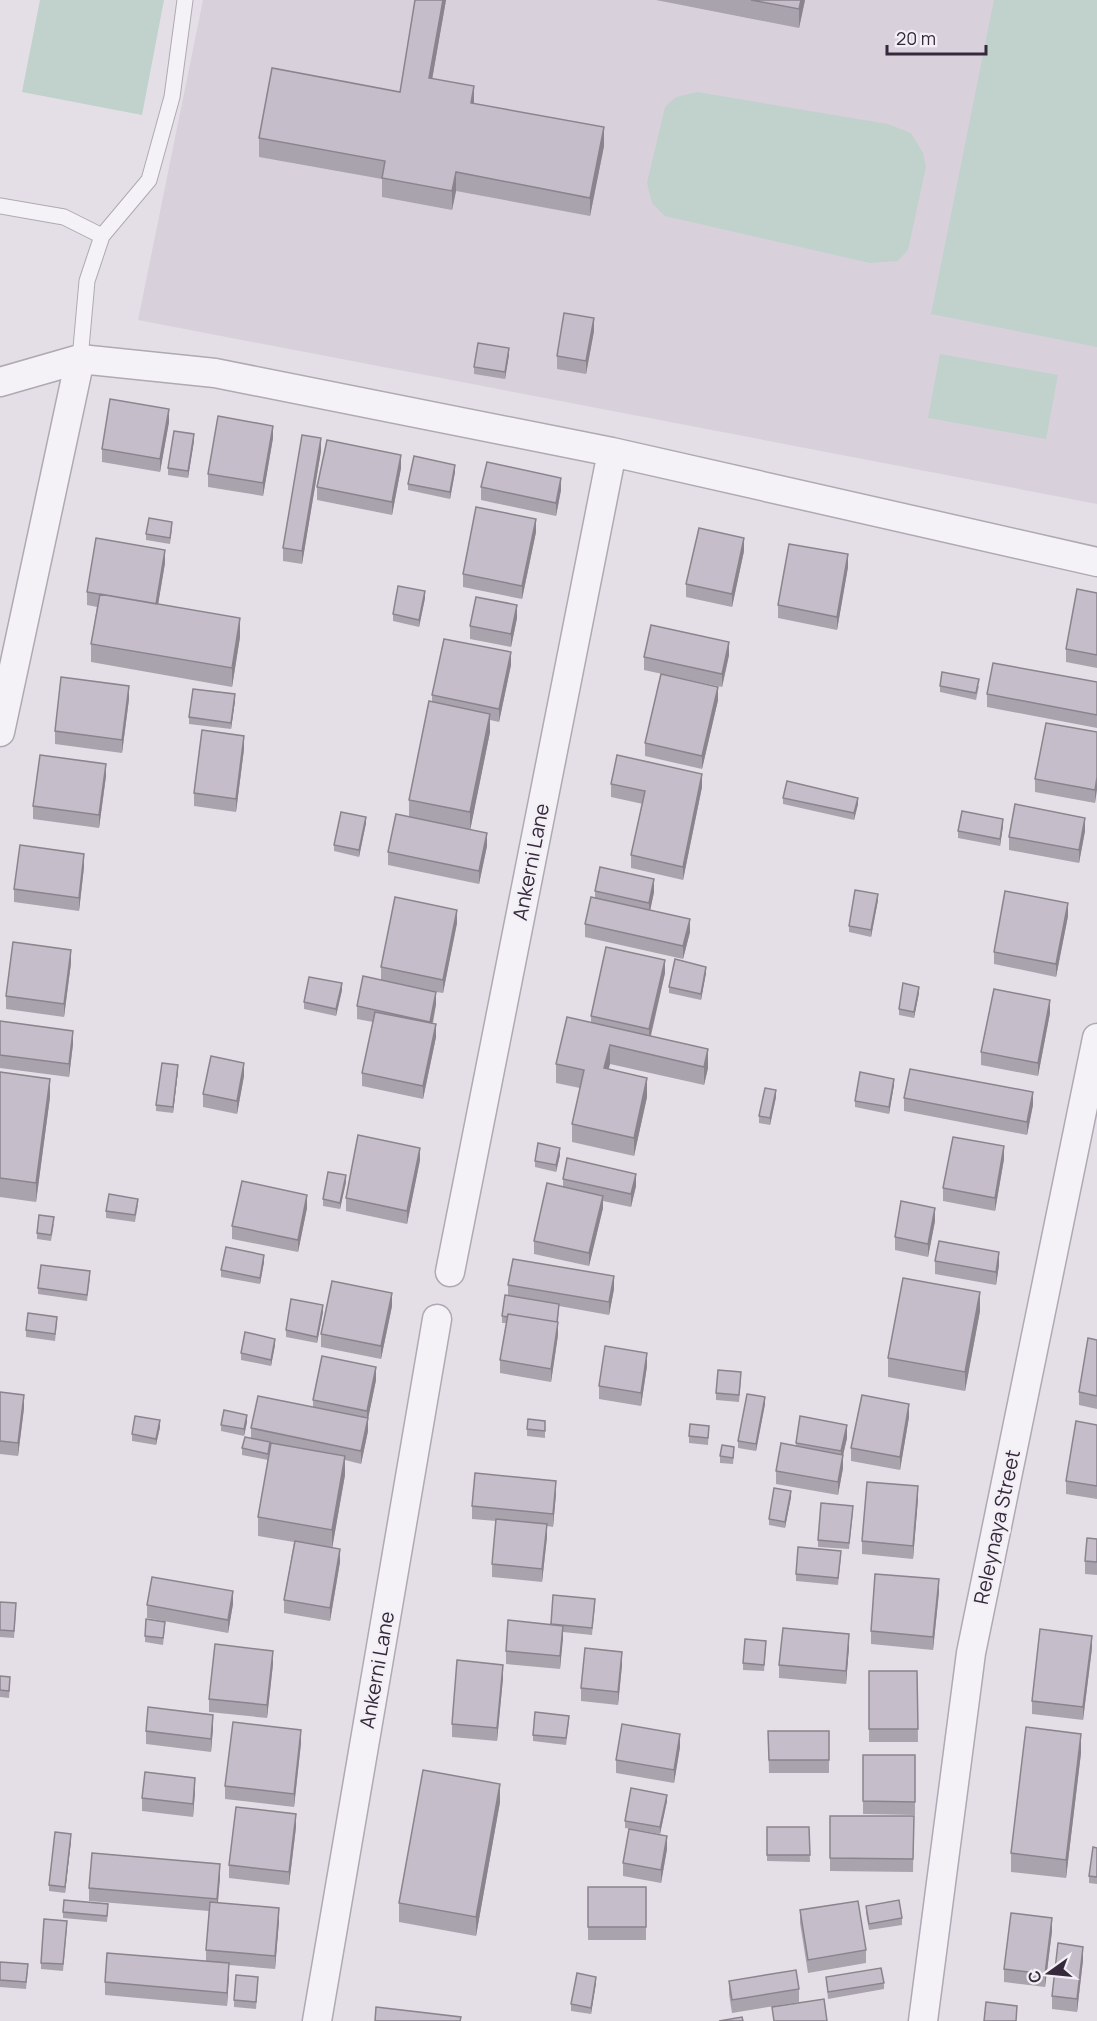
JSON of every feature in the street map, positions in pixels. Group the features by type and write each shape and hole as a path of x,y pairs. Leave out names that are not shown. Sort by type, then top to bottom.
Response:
{"street":[{"path":"0,732 80,359"},
{"path":"0,382 80,359 215,373 612,452 1097,562"},
{"name":"Ankerni Lane","path":"450,1272 612,452"},
{"name":"Releynaya Street","path":"923,2021 971,1653 1097,1038"},
{"name":"Ankerni Lane","path":"317,2021 437,1319"}],"lane":[{"path":"80,359 87,281 102,236 149,180 172,97 185,0"},
{"path":"0,206 64,217 102,236"}],"shaded area":[{"path":"40,0 164,0 142,115 22,92"},
{"path":"203,0 1097,0 1097,504 138,320"},
{"path":"994,0 1097,0 1097,347 931,314"},
{"path":"697,92 888,124 911,133 923,153 926,167 908,250 898,261 870,263 665,216 652,203 647,183 665,107 676,97"},
{"path":"940,354 1058,375 1046,439 928,418"}],"building":[{"path":"415,0 443,0 429,78 474,86 471,103 604,127 590,198 456,172 452,191 382,178 385,161 259,138 272,68 400,92"},
{"path":"751,0 801,0 799,9"},
{"path":"564,313 594,318 586,361 557,356"},
{"path":"478,343 509,348 505,372 474,367"},
{"path":"110,399 169,409 160,459 102,449"},
{"path":"218,416 273,426 263,483 208,474"},
{"path":"174,431 194,434 188,471 168,468"},
{"path":"302,435 321,438 302,551 283,548"},
{"path":"327,440 401,455 392,502 317,487"},
{"path":"414,456 455,465 450,492 408,484"},
{"path":"487,462 561,478 556,503 481,487"},
{"path":"476,507 536,519 522,586 463,574"},
{"path":"149,518 172,522 170,538 146,534"},
{"path":"699,528 744,538 732,594 686,584"},
{"path":"96,538 165,550 156,604 87,592"},
{"path":"789,544 848,554 837,617 778,605"},
{"path":"398,586 425,591 419,620 393,614"},
{"path":"1077,589 1097,593 1097,655 1066,649"},
{"path":"100,594 240,618 232,668 91,644"},
{"path":"476,597 517,605 511,634 470,626"},
{"path":"651,625 729,642 722,674 644,657"},
{"path":"444,639 511,652 499,709 432,695"},
{"path":"993,663 1097,682 1097,715 987,694"},
{"path":"942,672 979,679 976,693 940,686"},
{"path":"661,674 718,687 702,756 645,743"},
{"path":"61,677 129,686 122,740 55,731"},
{"path":"193,689 235,694 231,723 189,717"},
{"path":"429,701 490,714 470,812 409,800"},
{"path":"1046,723 1097,732 1095,790 1035,779"},
{"path":"202,730 244,736 236,799 194,793"},
{"path":"40,755 106,764 99,815 33,806"},
{"path":"617,755 702,774 683,867 631,855 645,791 611,784"},
{"path":"787,781 858,798 854,813 783,798"},
{"path":"1015,804 1085,818 1079,850 1009,837"},
{"path":"962,811 1003,819 1000,839 958,831"},
{"path":"341,812 366,817 359,850 334,845"},
{"path":"396,814 487,833 479,871 388,852"},
{"path":"20,845 84,854 79,898 14,889"},
{"path":"600,867 654,879 649,903 595,891"},
{"path":"855,890 878,894 871,930 849,926"},
{"path":"1005,891 1068,903 1056,964 994,952"},
{"path":"395,897 457,910 443,980 381,967"},
{"path":"591,897 690,919 683,946 585,924"},
{"path":"13,942 71,950 64,1004 6,996"},
{"path":"606,947 665,960 649,1029 591,1016"},
{"path":"675,959 706,967 701,994 669,987"},
{"path":"363,976 436,992 430,1022 357,1006"},
{"path":"309,977 342,983 336,1009 304,1002"},
{"path":"903,983 919,987 914,1012 899,1009"},
{"path":"994,989 1050,1000 1038,1063 981,1052"},
{"path":"375,1012 436,1024 423,1086 362,1073"},
{"path":"567,1017 708,1049 704,1067 610,1045 604,1068 647,1078 634,1138 572,1124 584,1070 556,1064"},
{"path":"0,1021 73,1031 69,1064 0,1055"},
{"path":"211,1056 244,1063 237,1101 203,1094"},
{"path":"162,1063 178,1065 173,1107 156,1105"},
{"path":"910,1069 1033,1092 1027,1122 904,1098"},
{"path":"0,1072 50,1079 36,1183 0,1178"},
{"path":"860,1072 894,1079 889,1107 855,1101"},
{"path":"765,1088 776,1090 770,1118 759,1116"},
{"path":"358,1135 420,1148 407,1211 346,1198"},
{"path":"953,1137 1004,1146 995,1198 943,1188"},
{"path":"538,1143 560,1148 556,1165 535,1161"},
{"path":"567,1158 636,1174 631,1194 563,1179"},
{"path":"328,1172 346,1175 340,1203 323,1199"},
{"path":"242,1181 307,1195 298,1240 232,1226"},
{"path":"547,1183 603,1196 589,1253 534,1241"},
{"path":"109,1194 138,1199 135,1215 106,1211"},
{"path":"901,1201 935,1208 928,1244 895,1237"},
{"path":"39,1215 54,1217 51,1235 37,1233"},
{"path":"939,1241 999,1252 996,1272 935,1261"},
{"path":"226,1247 264,1255 260,1278 221,1270"},
{"path":"513,1259 614,1276 609,1302 508,1285"},
{"path":"41,1265 90,1271 87,1295 38,1288"},
{"path":"903,1278 980,1292 965,1372 888,1358"},
{"path":"332,1281 392,1293 381,1346 321,1334"},
{"path":"505,1295 559,1304 557,1322 508,1314 507,1317 502,1316"},
{"path":"291,1299 323,1305 317,1337 286,1330"},
{"path":"28,1313 57,1317 55,1334 26,1330"},
{"path":"508,1314 558,1322 551,1369 500,1360"},
{"path":"245,1332 275,1339 271,1360 241,1353"},
{"path":"1088,1338 1097,1340 1097,1396 1079,1392"},
{"path":"605,1346 647,1353 641,1393 599,1386"},
{"path":"322,1356 376,1367 367,1411 313,1400"},
{"path":"718,1370 741,1372 739,1395 716,1393"},
{"path":"0,1392 24,1395 18,1443 0,1441"},
{"path":"747,1394 765,1397 756,1444 738,1441"},
{"path":"862,1395 909,1404 900,1457 851,1448"},
{"path":"258,1396 368,1418 361,1451 251,1428"},
{"path":"224,1410 247,1415 244,1429 221,1425"},
{"path":"135,1416 160,1420 156,1439 132,1434"},
{"path":"800,1416 847,1425 841,1451 796,1443"},
{"path":"528,1419 545,1421 545,1431 527,1429"},
{"path":"1076,1421 1097,1425 1097,1486 1066,1481"},
{"path":"690,1424 709,1426 708,1438 689,1436"},
{"path":"245,1437 270,1442 268,1454 242,1448"},
{"path":"271,1443 345,1456 332,1530 258,1517"},
{"path":"781,1443 843,1455 838,1482 776,1471"},
{"path":"722,1445 734,1447 733,1458 720,1456"},
{"path":"475,1473 556,1481 553,1514 472,1506"},
{"path":"867,1482 918,1486 913,1546 862,1541"},
{"path":"774,1488 791,1491 785,1522 769,1519"},
{"path":"821,1503 853,1506 849,1543 818,1540"},
{"path":"496,1519 547,1524 542,1569 492,1564"},
{"path":"1087,1538 1097,1539 1097,1562 1085,1561"},
{"path":"295,1541 340,1549 330,1608 284,1600"},
{"path":"798,1547 841,1551 838,1578 796,1574"},
{"path":"875,1574 939,1579 933,1637 871,1631"},
{"path":"152,1577 233,1591 228,1620 147,1605"},
{"path":"553,1595 595,1599 592,1628 551,1624"},
{"path":"0,1602 16,1603 14,1631 0,1630"},
{"path":"146,1619 165,1622 163,1638 145,1636"},
{"path":"508,1620 563,1626 560,1656 506,1651"},
{"path":"783,1628 849,1634 846,1671 779,1665"},
{"path":"1040,1629 1092,1636 1083,1707 1032,1701"},
{"path":"745,1639 766,1641 764,1665 743,1663"},
{"path":"215,1644 273,1651 267,1705 209,1699"},
{"path":"585,1648 622,1652 618,1692 581,1688"},
{"path":"457,1660 503,1665 497,1728 452,1724"},
{"path":"869,1671 917,1671 918,1729 869,1729"},
{"path":"0,1676 10,1677 9,1691 0,1690"},
{"path":"148,1707 213,1715 211,1739 146,1731"},
{"path":"535,1712 569,1716 566,1738 533,1735"},
{"path":"233,1722 301,1730 294,1794 225,1786"},
{"path":"622,1724 680,1734 674,1770 616,1760"},
{"path":"1026,1727 1081,1734 1066,1860 1011,1853"},
{"path":"768,1731 829,1731 829,1760 769,1760"},
{"path":"863,1755 915,1755 915,1802 863,1801"},
{"path":"423,1770 500,1784 476,1917 399,1903"},
{"path":"145,1772 195,1778 193,1804 142,1798"},
{"path":"631,1788 667,1795 660,1827 625,1821"},
{"path":"236,1807 296,1814 289,1872 229,1865"},
{"path":"830,1816 914,1816 913,1859 830,1858"},
{"path":"767,1827 809,1827 810,1855 767,1855"},
{"path":"629,1829 667,1836 661,1870 623,1863"},
{"path":"55,1832 71,1834 65,1887 49,1885"},
{"path":"1093,1847 1097,1848 1097,1877 1089,1876"},
{"path":"92,1853 220,1864 217,1899 89,1888"},
{"path":"588,1887 646,1887 646,1927 588,1927"},
{"path":"64,1900 108,1904 107,1916 63,1912"},
{"path":"899,1900 902,1918 869,1924 866,1906"},
{"path":"858,1901 866,1950 808,1960 800,1910"},
{"path":"210,1902 279,1908 275,1956 206,1950"},
{"path":"1011,1913 1052,1918 1045,1974 1004,1969"},
{"path":"44,1919 67,1921 63,1964 41,1963"},
{"path":"1058,1943 1083,1947 1077,1999 1052,1996"},
{"path":"107,1953 229,1963 227,1993 105,1982"},
{"path":"0,1962 28,1964 26,1982 0,1980"},
{"path":"881,1968 884,1983 828,1992 826,1977"},
{"path":"796,1970 799,1989 732,2000 729,1981"},
{"path":"577,1973 596,1977 591,2008 571,2004"},
{"path":"236,1975 258,1977 256,2002 234,2000"},
{"path":"824,1999 827,2021 774,2021 772,2007"},
{"path":"986,2002 1017,2006 1016,2021 984,2021"},
{"path":"376,2007 461,2017 460,2021 375,2021"},
{"path":"742,2017 743,2021 719,2021"}]}
